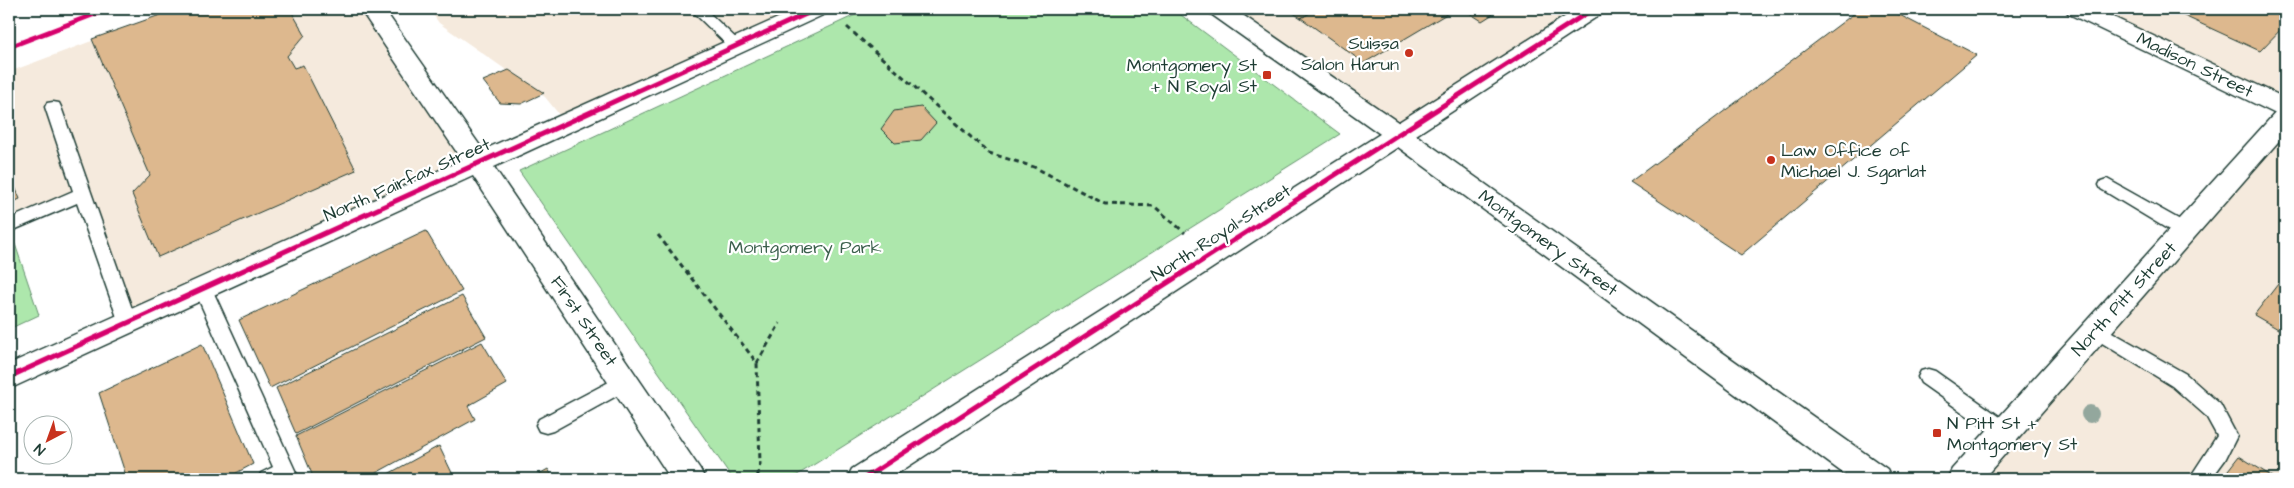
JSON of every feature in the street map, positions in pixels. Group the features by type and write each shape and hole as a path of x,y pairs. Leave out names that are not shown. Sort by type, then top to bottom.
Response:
{"street":[{"name":"First Street","path":"372,9 478,163 689,479"},
{"name":"North Fairfax Street","path":"9,377 817,9"},
{"name":"Montgomery Street","path":"1219,9 1399,135 1876,479"},
{"name":"North Royal Street","path":"863,479 1593,9"},
{"name":"Madison Street","path":"2077,9 2285,108"},
{"name":"North Pitt Street","path":"1963,479 2285,118"}],"lane":[{"path":"697,9 736,46"},
{"path":"53,107 128,323"},
{"path":"2107,185 2185,231"},
{"path":"9,226 82,194"},
{"path":"203,288 281,476"},
{"path":"2096,330 2179,380 2214,410 2227,436 2218,454 2200,479"},
{"path":"1928,378 2006,432"},
{"path":"546,425 624,382"}],"path":[{"path":"847,26 936,109 989,152 1034,167 1106,204 1154,206 1173,224 1214,254"},
{"path":"658,235 756,363"},
{"path":"757,479 760,464 756,363 780,323"}],"shaded area":[{"path":"177,9 372,9 478,163 138,319 82,195 9,226 9,72"},
{"path":"429,9 817,9 566,123 545,97 439,23"},
{"path":"1215,9 1594,9 1397,136"},
{"path":"2073,9 2285,9 2285,111 2277,106"},
{"path":"2285,120 2285,479 1964,479"}],"green space":[{"name":"Montgomery Park","path":"868,9 1173,9 1340,134 791,479 733,479 519,171"},
{"path":"15,244 39,315 9,329 9,246"}],"building":[{"path":"177,9 290,9 305,35 287,56 294,68 303,65 356,170 158,257 132,194 150,175 92,39"},
{"path":"1287,9 1317,9 1301,18"},
{"path":"1317,9 1455,9 1364,63 1301,18"},
{"path":"1463,9 1501,9 1482,21"},
{"path":"1860,9 1888,9 1977,55 1741,255 1630,182"},
{"path":"2169,9 2285,9 2285,25 2260,51"},
{"path":"509,70 544,93 521,104 500,103 483,81"},
{"path":"921,107 936,123 921,140 895,143 881,129 894,111"},
{"path":"9,172 20,199 9,204"},
{"path":"426,231 462,291 270,388 239,320"},
{"path":"2285,275 2285,333 2254,315"},
{"path":"462,296 486,337 296,434 276,388"},
{"path":"482,342 507,384 468,406 475,419 365,479 314,479 296,436"},
{"path":"202,344 253,464 225,479 127,479 99,393"},
{"path":"439,446 455,479 379,479"},
{"path":"2239,456 2276,479 2221,479"},
{"path":"548,469 554,479 530,479"},
{"path":"1017,471 1024,479 1005,479"}],"cycle path":[{"path":"9,47 108,9"},
{"path":"9,377 817,9"},
{"path":"863,479 1593,9"}],"place":[{"name":"Suissa Salon Harun","path":"1409,53"},
{"name":"Montgomery St + N Royal St","path":"1267,75"},
{"name":"Law Office of Michael J. Sgarlat","path":"1771,160"},
{"name":"N Pitt St + Montgomery St","path":"1937,433"}]}
